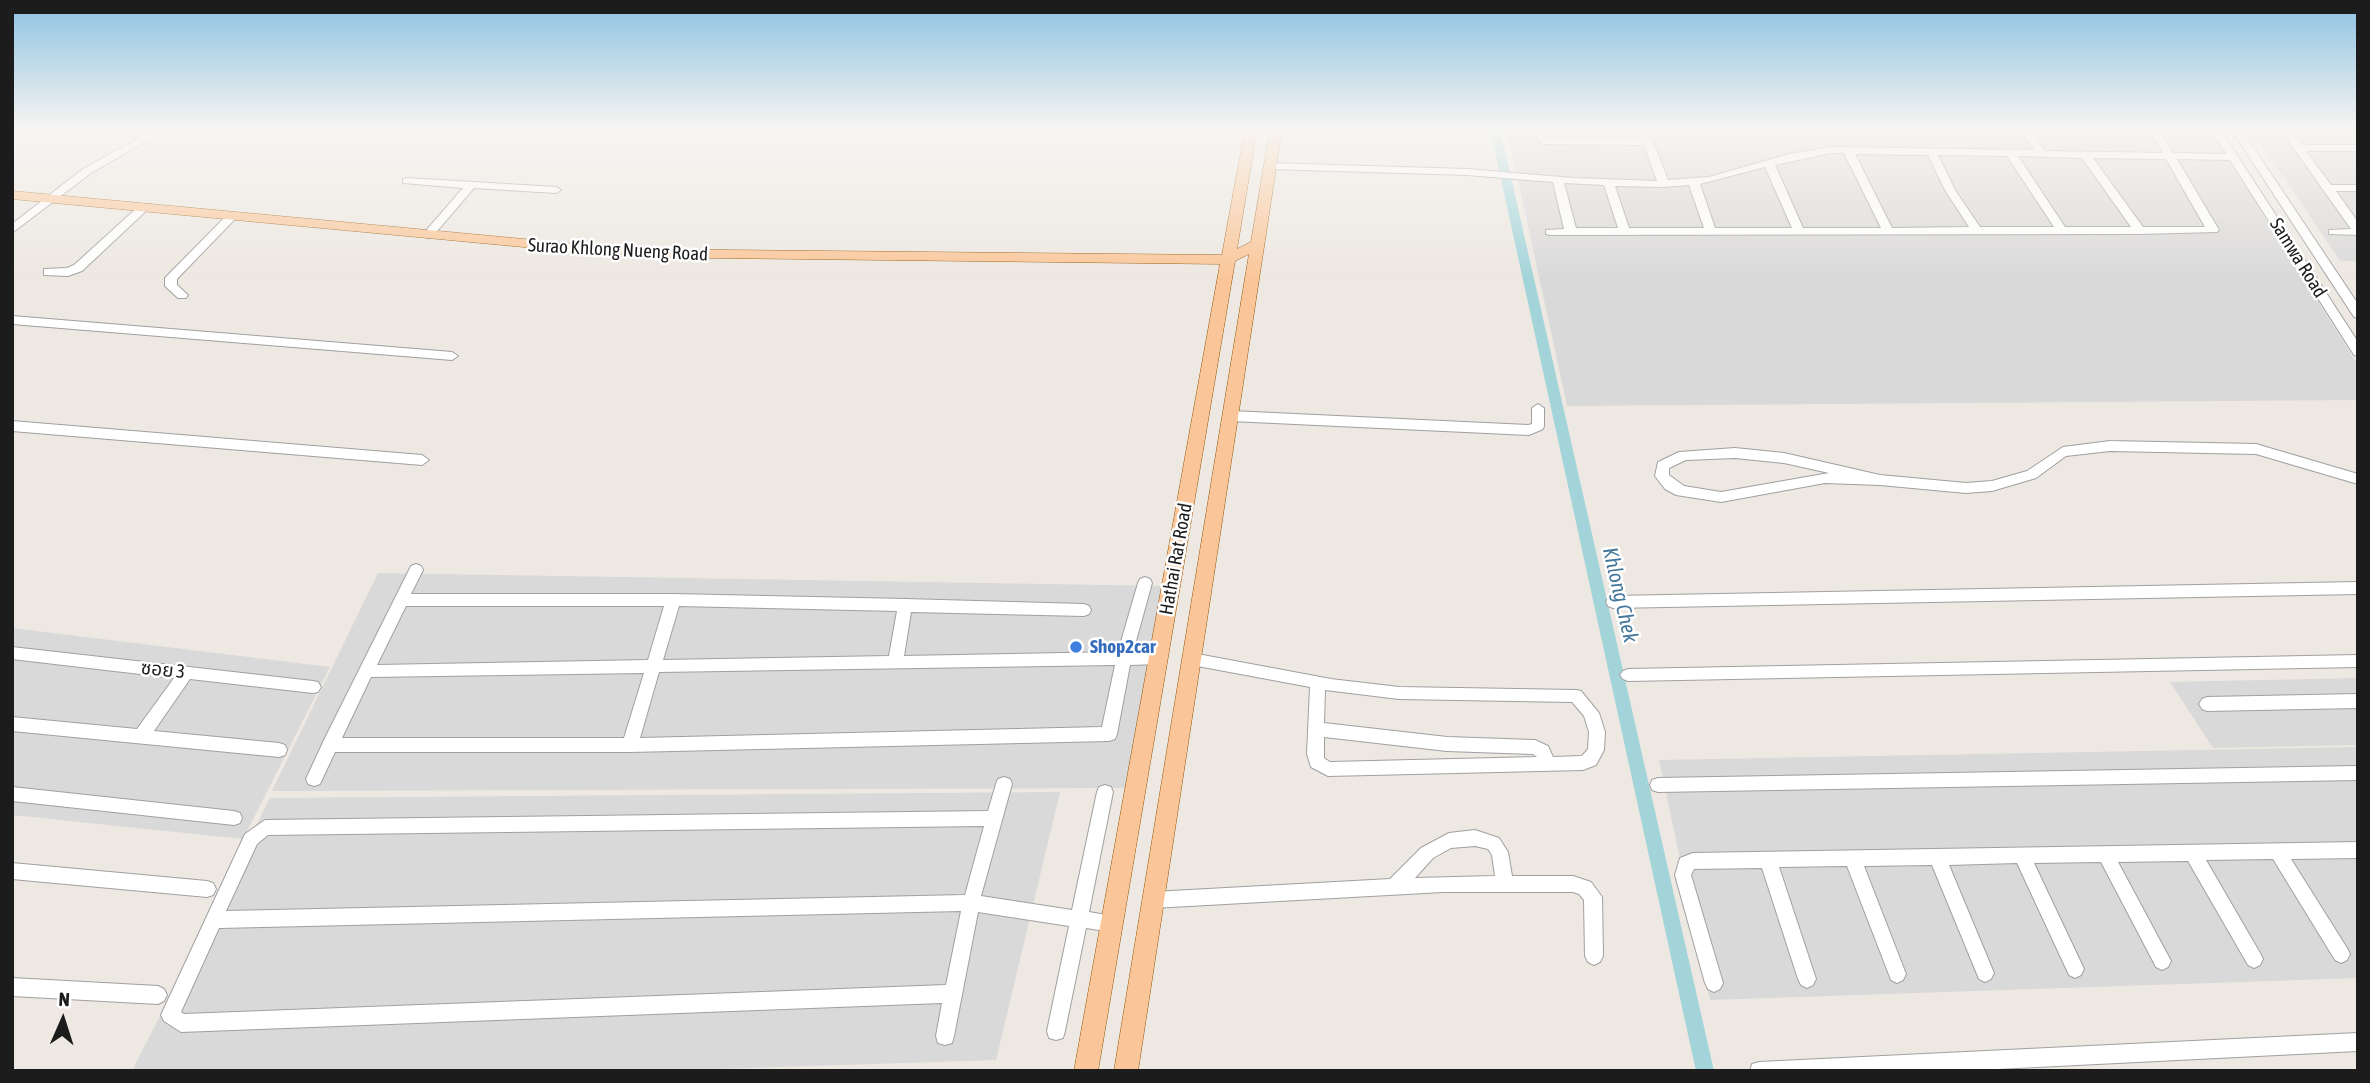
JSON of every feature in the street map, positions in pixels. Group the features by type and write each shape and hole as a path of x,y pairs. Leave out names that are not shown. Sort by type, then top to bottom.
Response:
{"main road":[{"name":"Hathai Rat Road","path":"1086,1071 1241,180"},
{"name":"Hathai Rat Road","path":"1126,1071 1268,180"},
{"name":"Surao Khlong Nueng Road","path":"12,195 572,250 678,255 1226,260"},
{"path":"1253,280 1226,260 1258,244"}],"street":[{"path":"12,230 76,180"},
{"path":"1513,180 1664,184 1708,180"},
{"path":"1662,180 1664,184"},
{"path":"1776,180 1799,232"},
{"path":"1863,180 1889,232"},
{"path":"1945,180 1977,231"},
{"path":"2028,180 2062,231"},
{"path":"2103,180 2140,231"},
{"path":"1550,232 2213,230 2184,180"},
{"name":"Samwa Road","path":"2248,180 2358,352"},
{"name":"Samwa Road","path":"2269,180 2358,314"},
{"path":"2322,180 2358,231"},
{"path":"407,181 556,190"},
{"path":"1558,181 1571,232"},
{"path":"1608,182 1625,233"},
{"path":"1694,183 1711,232"},
{"path":"428,235 471,185"},
{"path":"2328,188 2358,188"},
{"path":"48,272 68,272 78,268 143,208"},
{"path":"182,295 171,286 172,278 232,216"},
{"path":"2333,232 2358,231"},
{"path":"12,320 452,356"},
{"path":"1231,416 1529,430 1538,426 1538,408"},
{"path":"12,426 422,460"},
{"path":"1880,480 1816,464 1735,453 1684,455 1663,465 1662,476 1670,485 1681,491 1721,497 1825,478 1966,488 1992,486 2031,475 2063,452 2110,446 2256,449 2358,479"},
{"path":"313,779 416,570"},
{"path":"330,745 630,745 1109,734 1124,658 1145,583"},
{"path":"1613,602 2358,588"},
{"path":"401,600 673,600 1084,610"},
{"path":"630,745 673,600"},
{"path":"896,662 905,605"},
{"name":"ซอย 3","path":"12,653 313,687"},
{"path":"366,671 1159,658"},
{"path":"1192,659 1318,683 1399,693 1576,696 1591,713 1597,732 1595,750 1590,760 1583,763 1328,769 1317,762 1315,729 1318,683"},
{"path":"1628,674 2358,661"},
{"path":"141,737 186,673"},
{"path":"2207,705 2358,701"},
{"path":"12,724 279,750"},
{"path":"1315,729 1447,744 1535,747 1542,751 1549,765"},
{"path":"1658,785 2358,773"},
{"path":"945,1036 951,994 971,903 1004,784"},
{"path":"1056,1031 1105,792"},
{"path":"12,794 234,818"},
{"path":"951,994 181,1023 170,1015 251,839 258,832 275,826 993,818"},
{"path":"1396,885 1427,853 1449,841 1475,838 1493,843 1500,852 1505,883"},
{"path":"1714,983 1683,875 1684,868 1693,862 2358,850"},
{"path":"2277,851 2341,954"},
{"path":"2192,852 2254,959"},
{"path":"2105,853 2162,961"},
{"path":"2021,855 2075,969"},
{"path":"1937,856 1985,973"},
{"path":"1852,858 1897,974"},
{"path":"1768,860 1807,979"},
{"path":"12,871 207,889"},
{"path":"1153,900 1396,885 1573,884 1585,888 1593,897 1594,956"},
{"path":"213,920 971,903 1112,924"},
{"path":"12,987 158,995"},
{"path":"1759,1071 2358,1042"}],"shaded area":[{"path":"1518,180 2241,180 2358,365 2358,400 1567,406"},
{"path":"2285,180 2358,180 2358,261 2340,261"},
{"path":"378,573 1165,586 1128,788 272,791"},
{"path":"12,628 330,667 243,839 12,815"},
{"path":"2358,678 2358,745 2213,748 2170,682"},
{"path":"2358,747 2358,978 1710,1000 1659,760"},
{"path":"1060,792 996,1060 656,1071 132,1071 270,798"}],"waterway":[{"name":"Khlong Chek","path":"1506,180 1705,1071"}],"place":[{"name":"Shop2car","path":"1076,647"}]}
